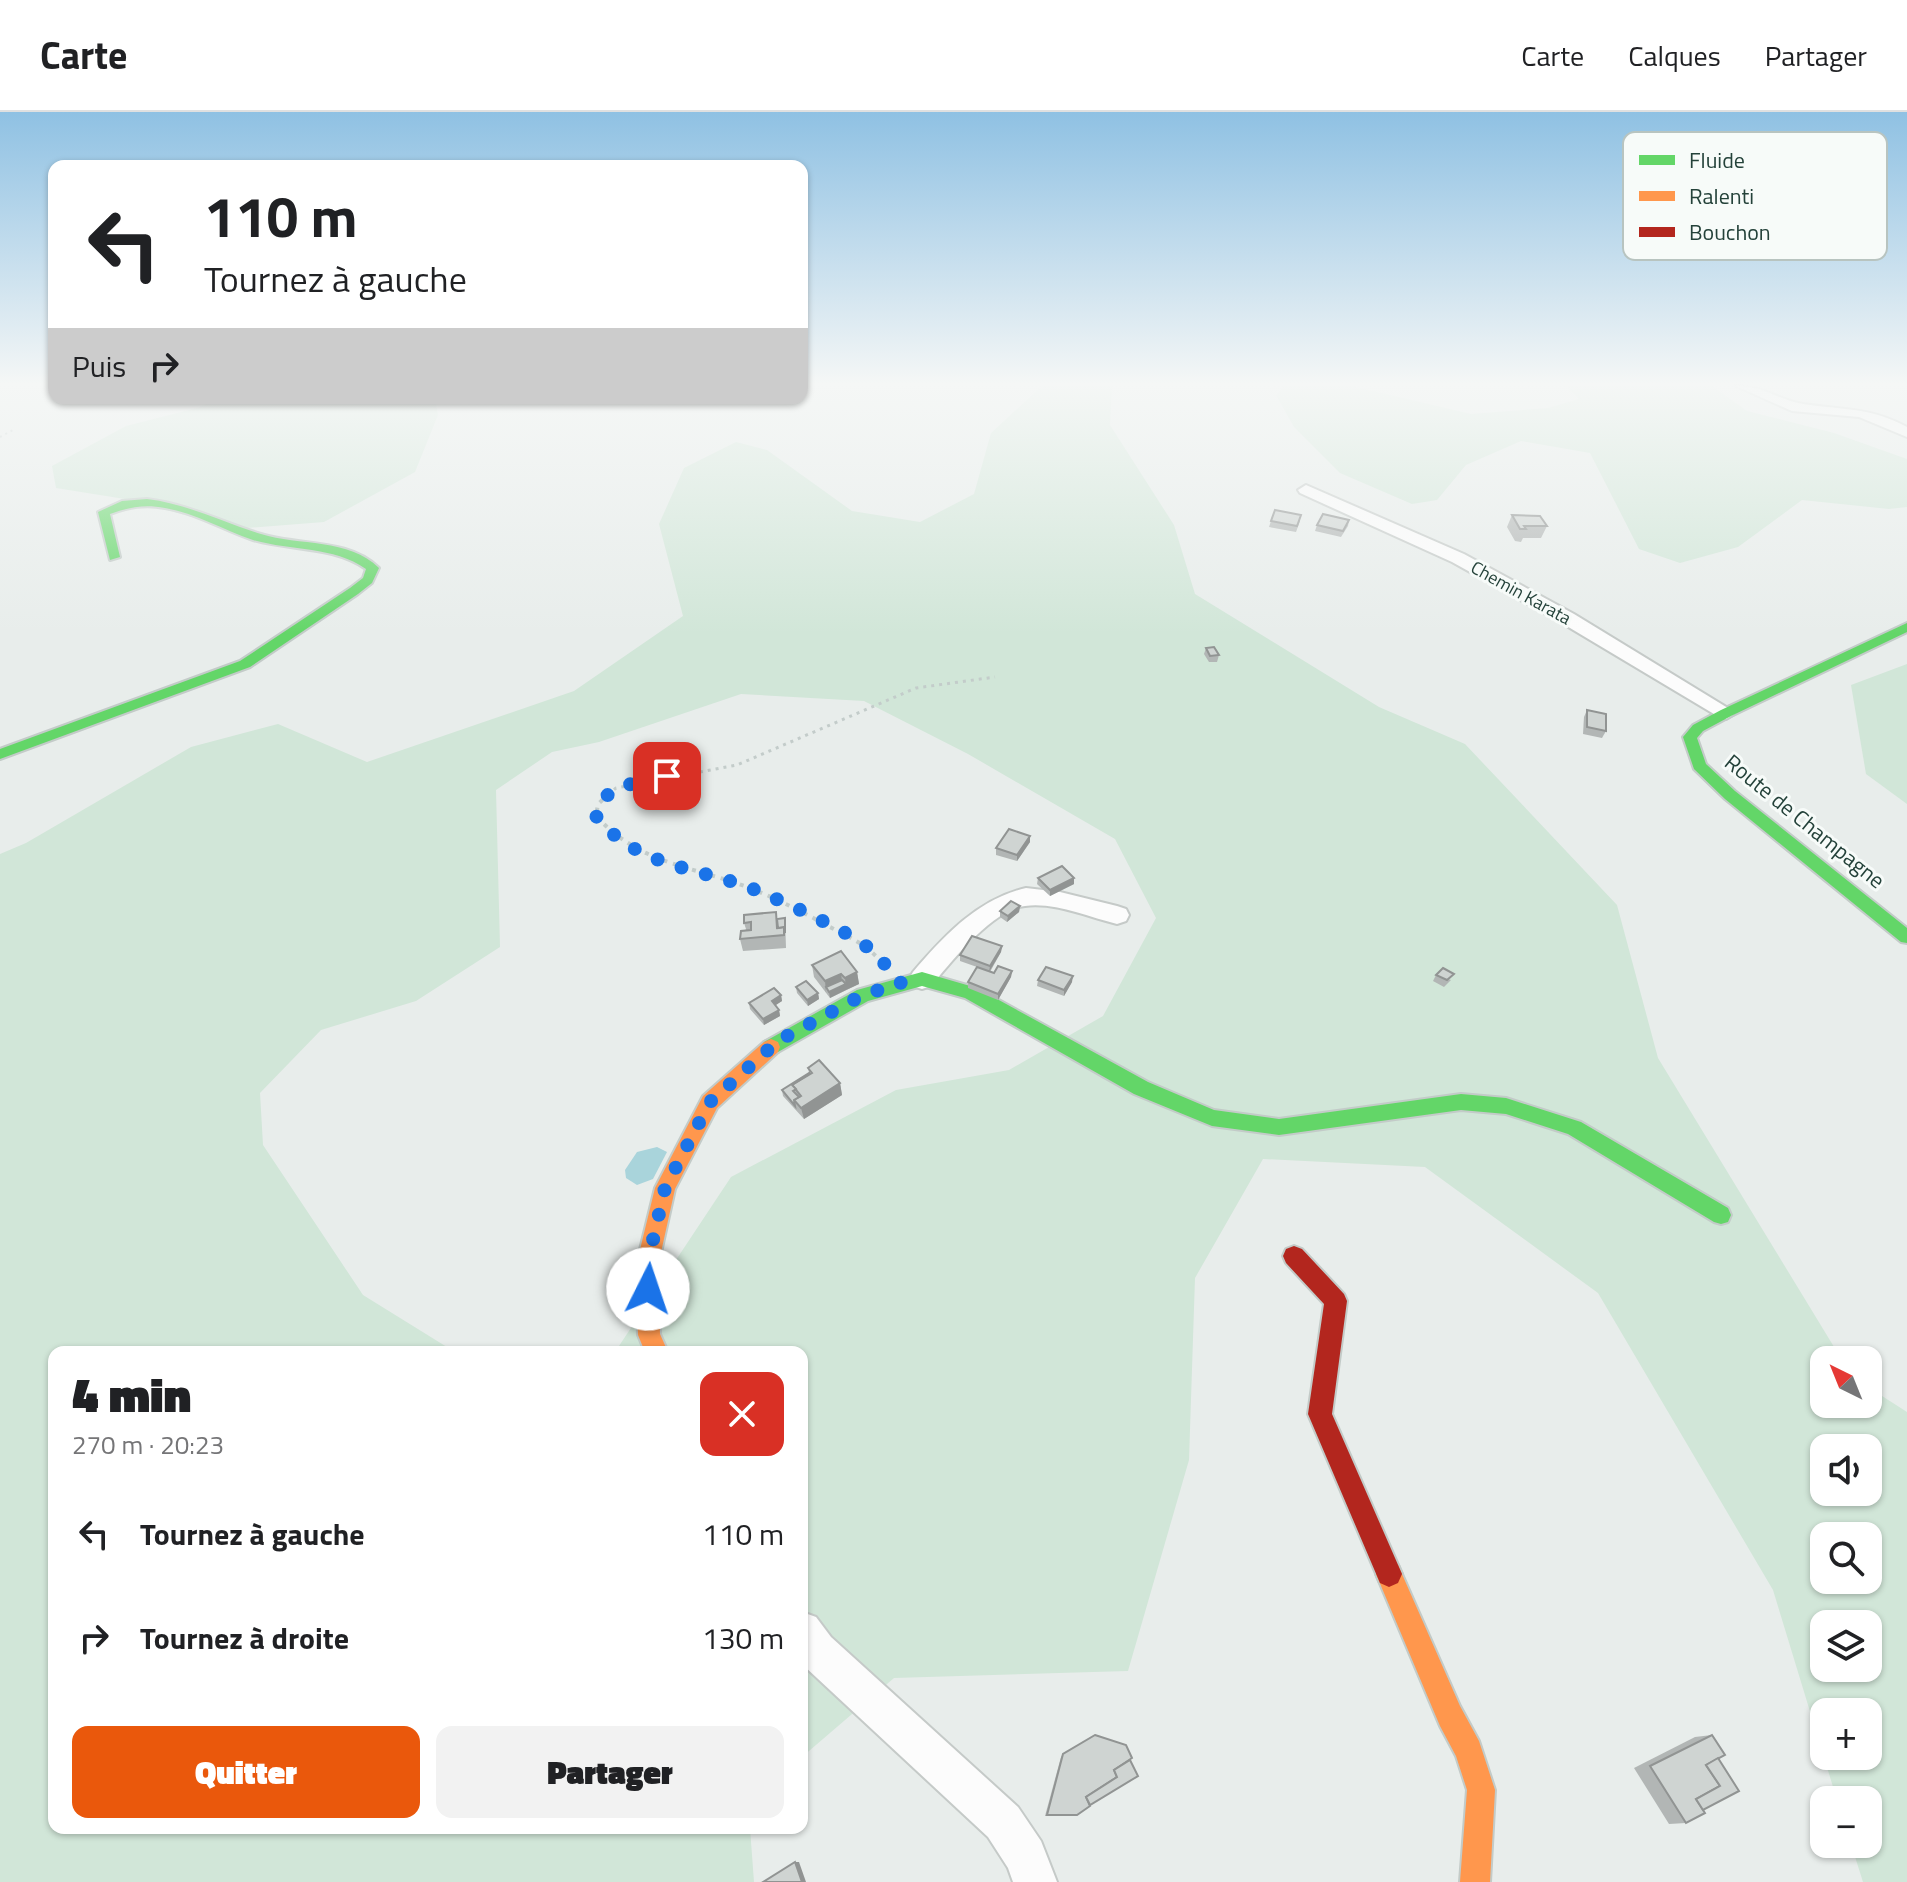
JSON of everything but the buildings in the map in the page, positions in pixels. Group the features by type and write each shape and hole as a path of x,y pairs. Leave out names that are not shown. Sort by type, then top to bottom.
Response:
{"street":[{"name":"Chemin Karata","path":"1306,490 1458,558 1567,618 1726,713"},
{"path":"0,754 245,664 354,591 368,580 373,568 366,561 328,546 272,542 154,503 126,505 104,512 114,557"},
{"name":"Route de Champagne","path":"1907,627 1726,713 1698,728 1690,737 1699,766 1730,795 1907,937"},
{"path":"654,1346 649,1335 647,1266 665,1188 710,1102 778,1041 863,995 911,981 1008,901 1026,897 1117,915"},
{"path":"911,981 971,993 1141,1088 1212,1118 1279,1127 1461,1102 1506,1106 1574,1128 1721,1215"},
{"path":"1294,1256 1336,1301 1320,1414 1450,1716 1469,1751 1481,1790 1475,1882"},
{"path":"808,1639 817,1651 1003,1822 1026,1856 1035,1882"}],"path":[{"path":"911,981 871,949 752,889 673,867 613,838 596,816 598,804 616,788 737,765 916,688 995,677"}],"green space":[{"path":"52,469 416,469 324,522 235,529 131,500 56,488"},
{"path":"684,469 793,469 852,511 920,522 974,494 981,469 1138,469 1174,525 1195,594 1379,707 1465,744 1617,905 1658,1058 1833,1346 1810,1346 1810,1418 1882,1418 1882,1396 1907,1412 1907,1882 1863,1882 1855,1858 1882,1858 1882,1786 1833,1786 1828,1770 1882,1770 1882,1698 1810,1698 1810,1711 1773,1590 1598,1293 1425,1167 1263,1159 1195,1278 1189,1460 1128,1671 894,1678 808,1752 808,1346 619,1346 731,1177 896,1090 1009,1070 1103,1016 1156,918 1115,839 968,754 864,701 741,694 599,742 552,752 496,790 500,947 416,1001 321,1030 260,1093 263,1145 363,1295 445,1346 48,1346 48,1834 750,1834 754,1882 0,1882 0,854 26,843 191,747 278,724 367,762 574,691 683,616 659,524"},
{"path":"1336,469 1463,469 1437,500 1412,504"},
{"path":"1598,469 1907,469 1907,507 1889,509 1802,500 1738,547 1680,563 1639,549"},
{"path":"1907,664 1907,804 1866,774 1851,685"}],"water":[{"path":"657,1147 667,1152 653,1179 637,1185 626,1178 625,1170 637,1152"}],"traffic: fast":[{"path":"0,754 245,664 354,591 368,580 373,568 338,551 274,542 190,511 147,502 126,504 104,512 114,557"},
{"path":"1907,627 1726,713 1698,728 1690,737 1699,766 1730,795 1907,937"},
{"path":"771,1047 863,995 922,979 971,993 1141,1088 1212,1118 1279,1127 1461,1102 1506,1106 1574,1128 1721,1215"}],"traffic: slow":[{"path":"654,1346 649,1335 647,1266 665,1188 710,1102 771,1047"},
{"path":"1389,1574 1450,1716 1469,1751 1481,1790 1475,1882"}],"traffic: jam":[{"path":"1294,1256 1336,1301 1320,1414 1389,1574"}],"route":[{"path":"648,1289 647,1266 665,1188 710,1102 778,1041 863,995 901,983 871,949 816,920 752,889 673,867 613,838 596,816 598,804 616,788 667,776"}]}
